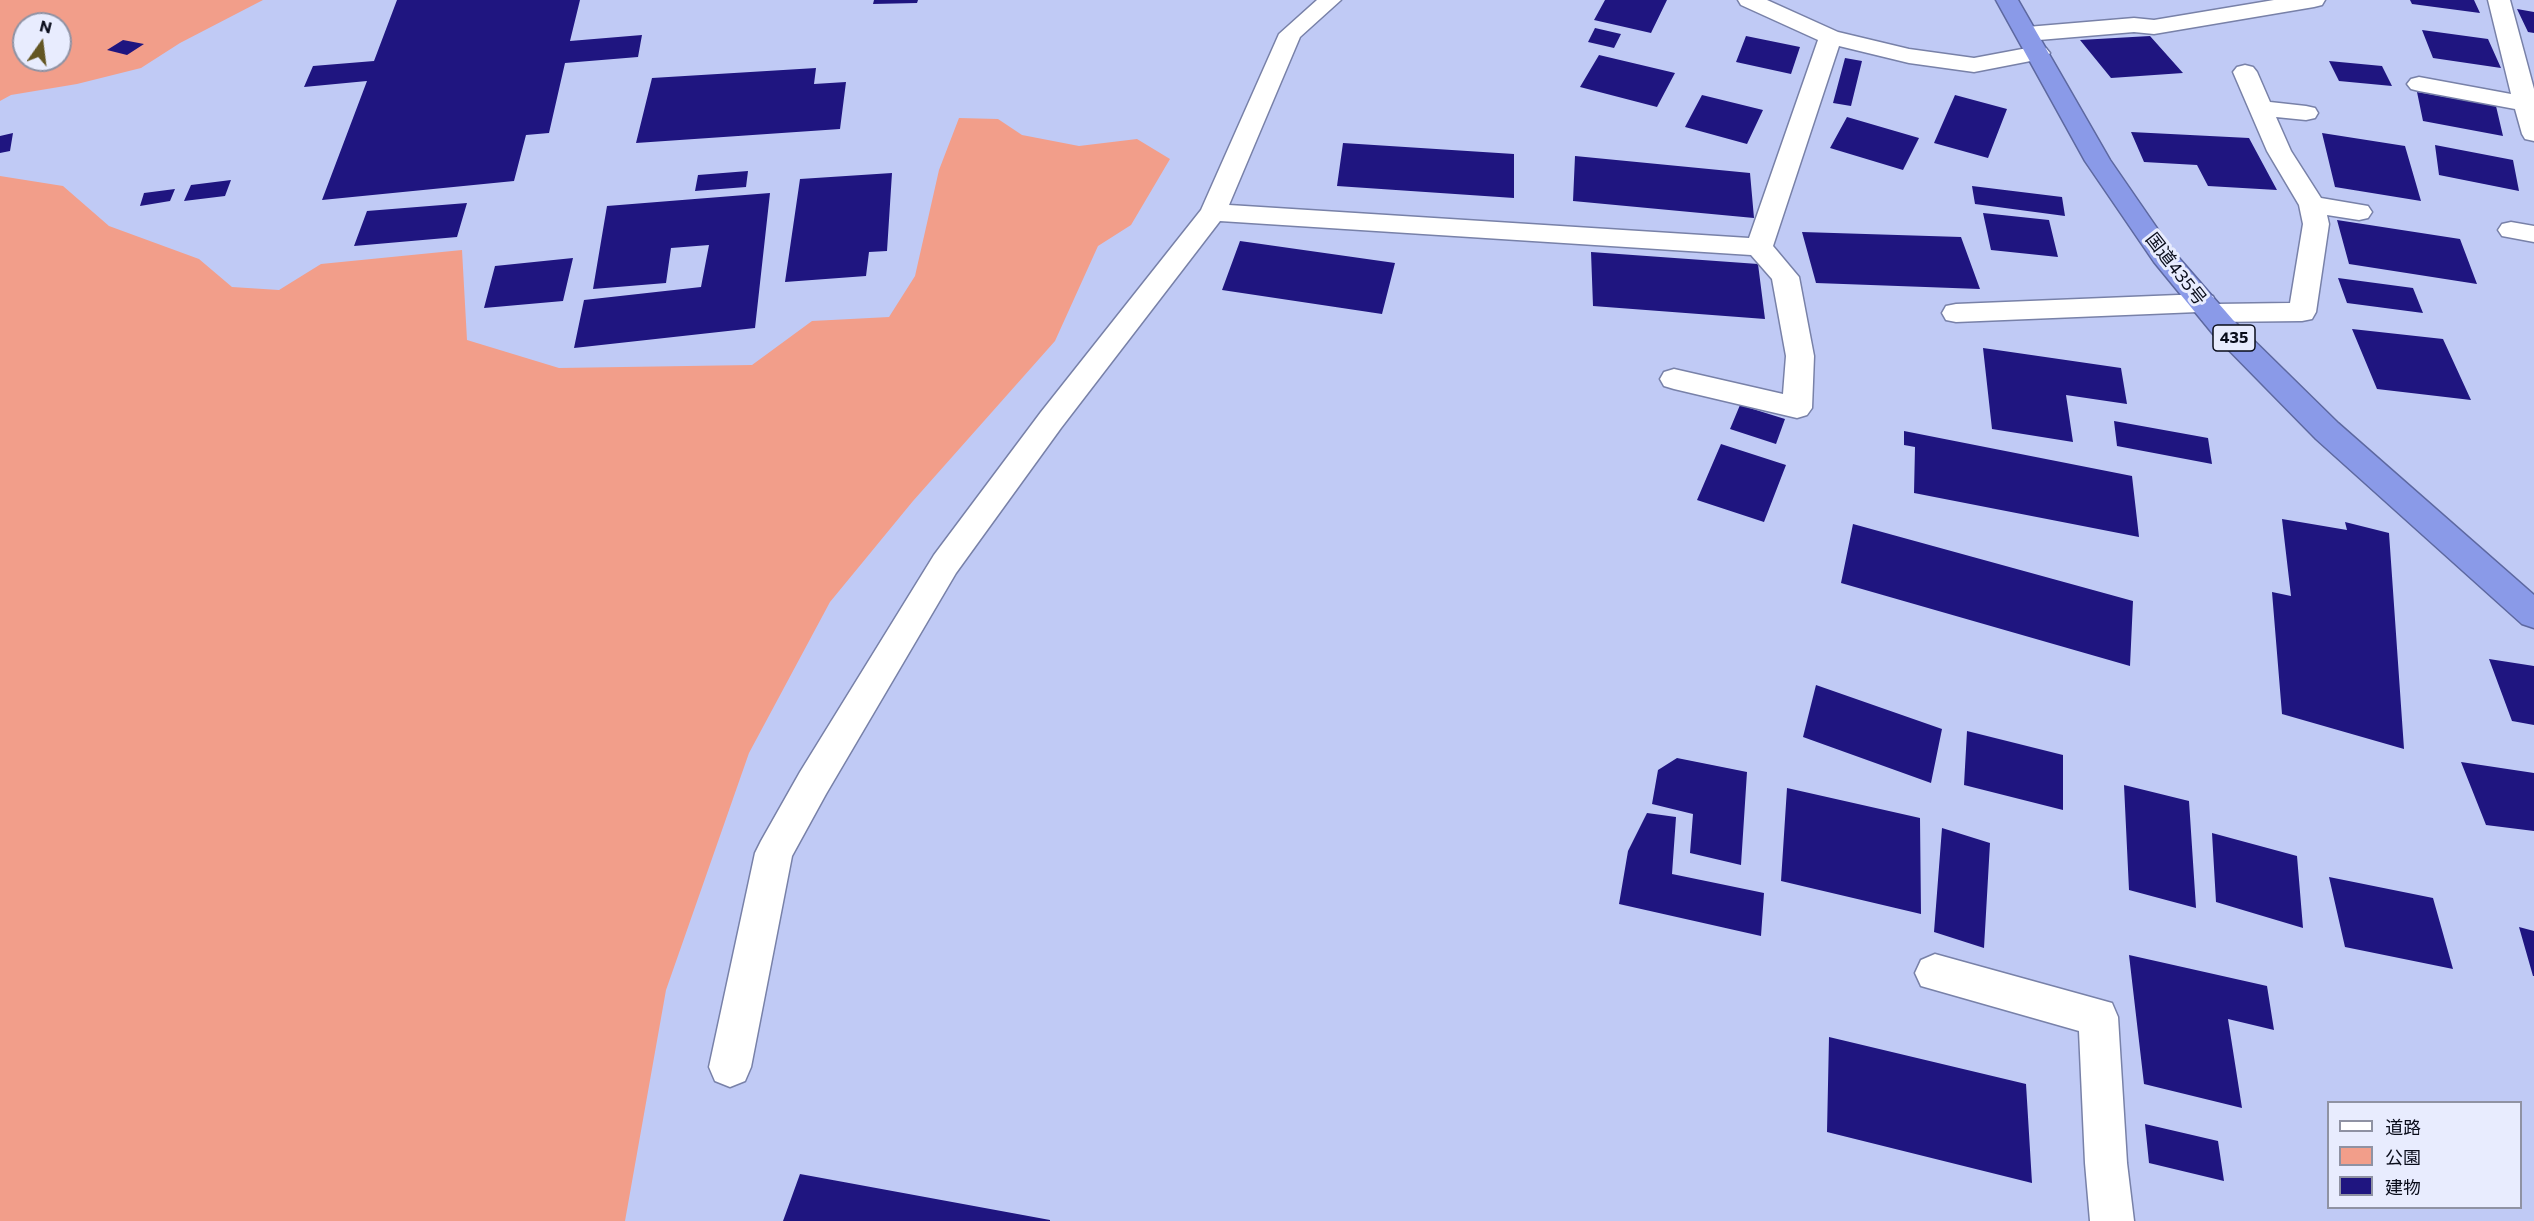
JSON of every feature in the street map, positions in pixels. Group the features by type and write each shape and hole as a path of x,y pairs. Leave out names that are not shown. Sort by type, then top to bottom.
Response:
{"highway":[{"name":"国道435号","path":"2007,0 2098,161 2163,256 2207,308 2327,431 2534,615"}],"street":[{"path":"730,1068 774,853 813,783 945,564 1051,420 1213,212 1290,34 1330,0"},
{"path":"1749,0 1830,37 1909,56 1974,65 2032,44 2134,25 2154,27 2314,0"},
{"path":"2499,0 2534,134"},
{"path":"1760,247 1830,37"},
{"path":"1956,313 2207,308 2302,312 2316,224 2312,206 2279,151 2245,72"},
{"path":"2419,84 2526,104"},
{"path":"2262,108 2306,113"},
{"path":"2312,206 2359,212"},
{"path":"1213,212 1760,247 1785,277 1800,356 1797,408 1674,379"},
{"path":"1935,973 2098,1017 2106,1163 2112,1221"}],"green space":[{"path":"0,0 263,0 180,43 141,68 77,84 11,95 0,101"},
{"path":"959,118 998,119 1022,135 1079,146 1137,139 1170,159 1131,225 1098,246 1055,341 913,501 830,602 749,753 666,990 625,1221 0,1221 0,176 63,186 109,226 199,259 232,287 279,290 321,264 462,250 467,340 559,368 752,365 812,321 889,317 915,276 939,170"}],"building":[{"path":"397,0 580,0 570,41 642,35 638,57 565,63 549,133 526,135 514,181 322,200 367,81 304,87 313,66 374,61"},
{"path":"874,0 918,0 917,3 873,4"},
{"path":"1605,0 1667,0 1651,33 1594,20"},
{"path":"2410,0 2474,0 2480,13 2412,4"},
{"path":"2517,9 2534,12 2534,33 2528,32"},
{"path":"1595,28 1621,34 1614,48 1588,42"},
{"path":"2422,30 2488,39 2501,68 2433,58"},
{"path":"1746,36 1800,47 1791,74 1736,62"},
{"path":"2150,36 2183,73 2111,78 2080,40"},
{"path":"123,40 144,44 127,55 107,50"},
{"path":"1599,55 1675,73 1657,107 1580,87"},
{"path":"1845,58 1862,61 1851,106 1833,103"},
{"path":"2329,61 2382,66 2392,86 2339,81"},
{"path":"816,68 814,84 846,82 840,129 636,143 652,78"},
{"path":"2417,92 2496,106 2503,136 2423,121"},
{"path":"1702,95 1763,110 1747,144 1685,127"},
{"path":"1955,95 2007,109 1988,158 1934,143"},
{"path":"1847,117 1919,138 1903,170 1830,148"},
{"path":"2131,132 2249,138 2277,190 2208,186 2197,165 2144,162"},
{"path":"13,133 10,151 0,153 0,136"},
{"path":"2322,133 2405,146 2421,201 2335,187"},
{"path":"1343,143 1514,154 1514,198 1337,186"},
{"path":"2435,145 2513,160 2519,191 2439,175"},
{"path":"1575,156 1750,173 1754,218 1573,201"},
{"path":"748,171 746,187 695,191 698,175"},
{"path":"892,173 887,251 869,252 866,276 785,282 800,179"},
{"path":"231,180 225,196 184,201 191,185"},
{"path":"1972,186 2062,197 2065,216 1975,204"},
{"path":"175,189 170,201 140,206 144,193"},
{"path":"770,193 755,328 574,348 584,300 701,287 709,245 671,248 666,283 593,289 607,206"},
{"path":"467,203 457,237 354,246 367,211"},
{"path":"1983,213 2049,220 2058,257 1991,250"},
{"path":"2337,220 2460,239 2477,284 2349,264"},
{"path":"1802,232 1961,237 1980,289 1816,283"},
{"path":"1240,241 1395,263 1382,314 1222,290"},
{"path":"1591,252 1758,264 1765,319 1593,306"},
{"path":"573,258 563,301 484,308 495,266"},
{"path":"2338,278 2413,288 2423,313 2347,303"},
{"path":"2352,329 2443,339 2471,400 2377,389"},
{"path":"1983,348 2121,368 2127,404 2066,395 2073,442 1992,429"},
{"path":"1740,405 1785,419 1776,444 1730,429"},
{"path":"2114,421 2208,438 2212,464 2117,446"},
{"path":"1904,431 2132,476 2139,537 1914,493 1915,447 1904,445"},
{"path":"1721,444 1786,465 1764,522 1697,500"},
{"path":"2282,519 2347,530 2345,522 2389,533 2404,749 2282,714 2272,592 2291,596"},
{"path":"1853,524 2133,601 2130,666 1841,583"},
{"path":"2489,659 2534,666 2534,725 2512,721"},
{"path":"1816,685 1942,729 1931,783 1803,737"},
{"path":"1967,731 2063,755 2063,810 1964,785"},
{"path":"1677,758 1747,772 1741,865 1690,853 1693,814 1652,804 1658,770"},
{"path":"2461,762 2534,773 2534,831 2486,825"},
{"path":"2124,785 2189,801 2196,908 2129,890"},
{"path":"1787,788 1920,818 1921,914 1781,881"},
{"path":"1647,813 1676,817 1672,874 1764,893 1761,936 1619,904 1628,851"},
{"path":"1942,828 1990,843 1984,948 1934,932"},
{"path":"2212,833 2297,856 2303,928 2216,902"},
{"path":"2329,877 2433,898 2453,969 2345,947"},
{"path":"2519,927 2534,931 2534,976 2533,976"},
{"path":"2129,955 2267,986 2274,1030 2228,1019 2242,1108 2144,1084"},
{"path":"1829,1037 2026,1084 2032,1183 1827,1132"},
{"path":"2145,1124 2218,1141 2224,1181 2149,1163"},
{"path":"800,1174 1050,1220 1050,1221 783,1221"}]}
